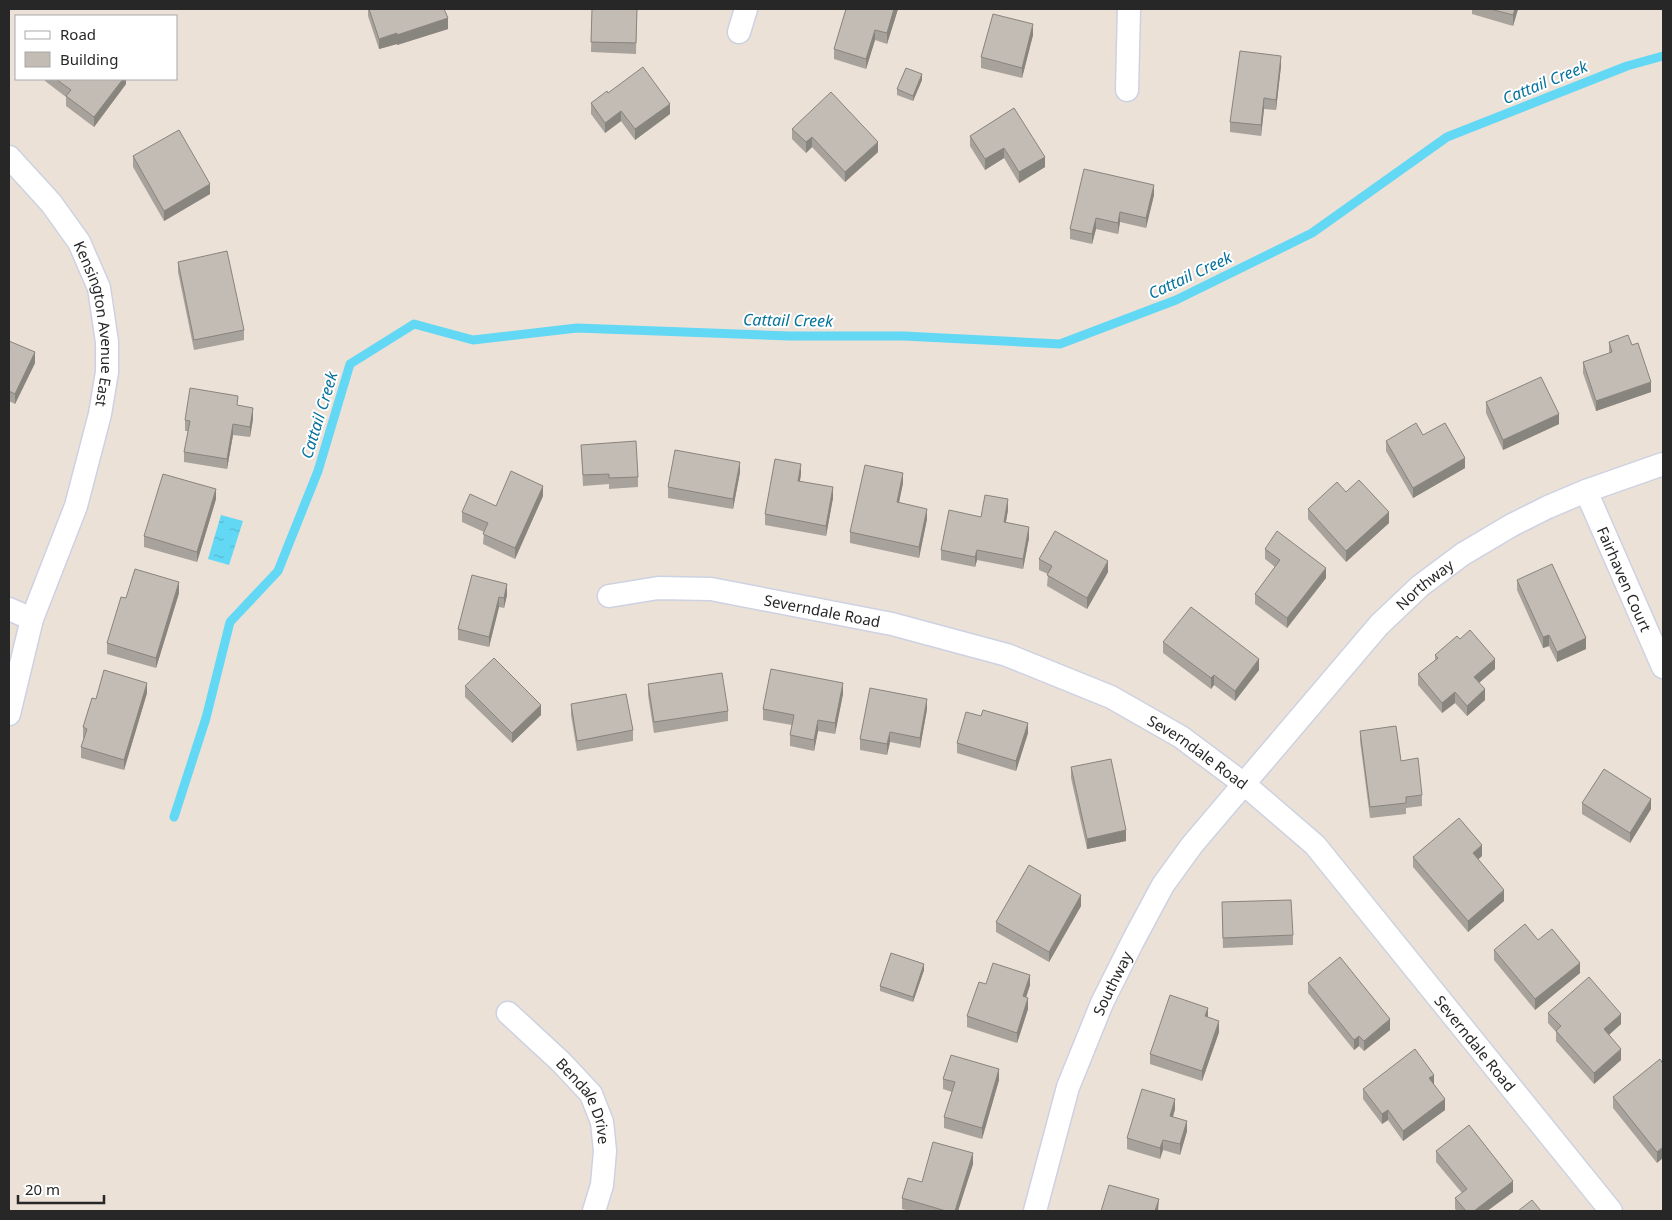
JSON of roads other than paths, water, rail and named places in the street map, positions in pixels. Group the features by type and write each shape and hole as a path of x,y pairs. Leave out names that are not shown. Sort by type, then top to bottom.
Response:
{"street":[{"path":"739,32 746,9"},
{"path":"1127,90 1129,9"},
{"name":"Kensington Avenue East","path":"9,156 51,203 79,242 99,288 107,342 107,372 100,414 78,497 32,619 9,714"},
{"name":"Northway","path":"1244,784 1379,624 1420,586 1463,554 1512,525 1586,491 1663,464"},
{"name":"Fairhaven Court","path":"1586,491 1663,667"},
{"name":"Severndale Road","path":"609,596 658,588 711,589 892,624 1007,655 1111,697 1180,737 1244,784 1315,845 1611,1211"},
{"path":"9,609 32,619"},
{"name":"Southway","path":"1035,1211 1068,1087 1110,987 1163,885 1192,845 1244,784"},
{"name":"Bendale Drive","path":"508,1013 561,1062 591,1094 602,1122 605,1151 602,1186 594,1211"}],"water":[{"path":"221,515 243,521 229,565 208,559"}],"waterway":[{"name":"Cattail Creek","path":"174,817 206,718 230,622 278,571 318,471 350,364 414,324 473,340 577,328 789,336 904,336 1060,344 1176,300 1312,233 1447,137 1627,66 1663,56"}]}
